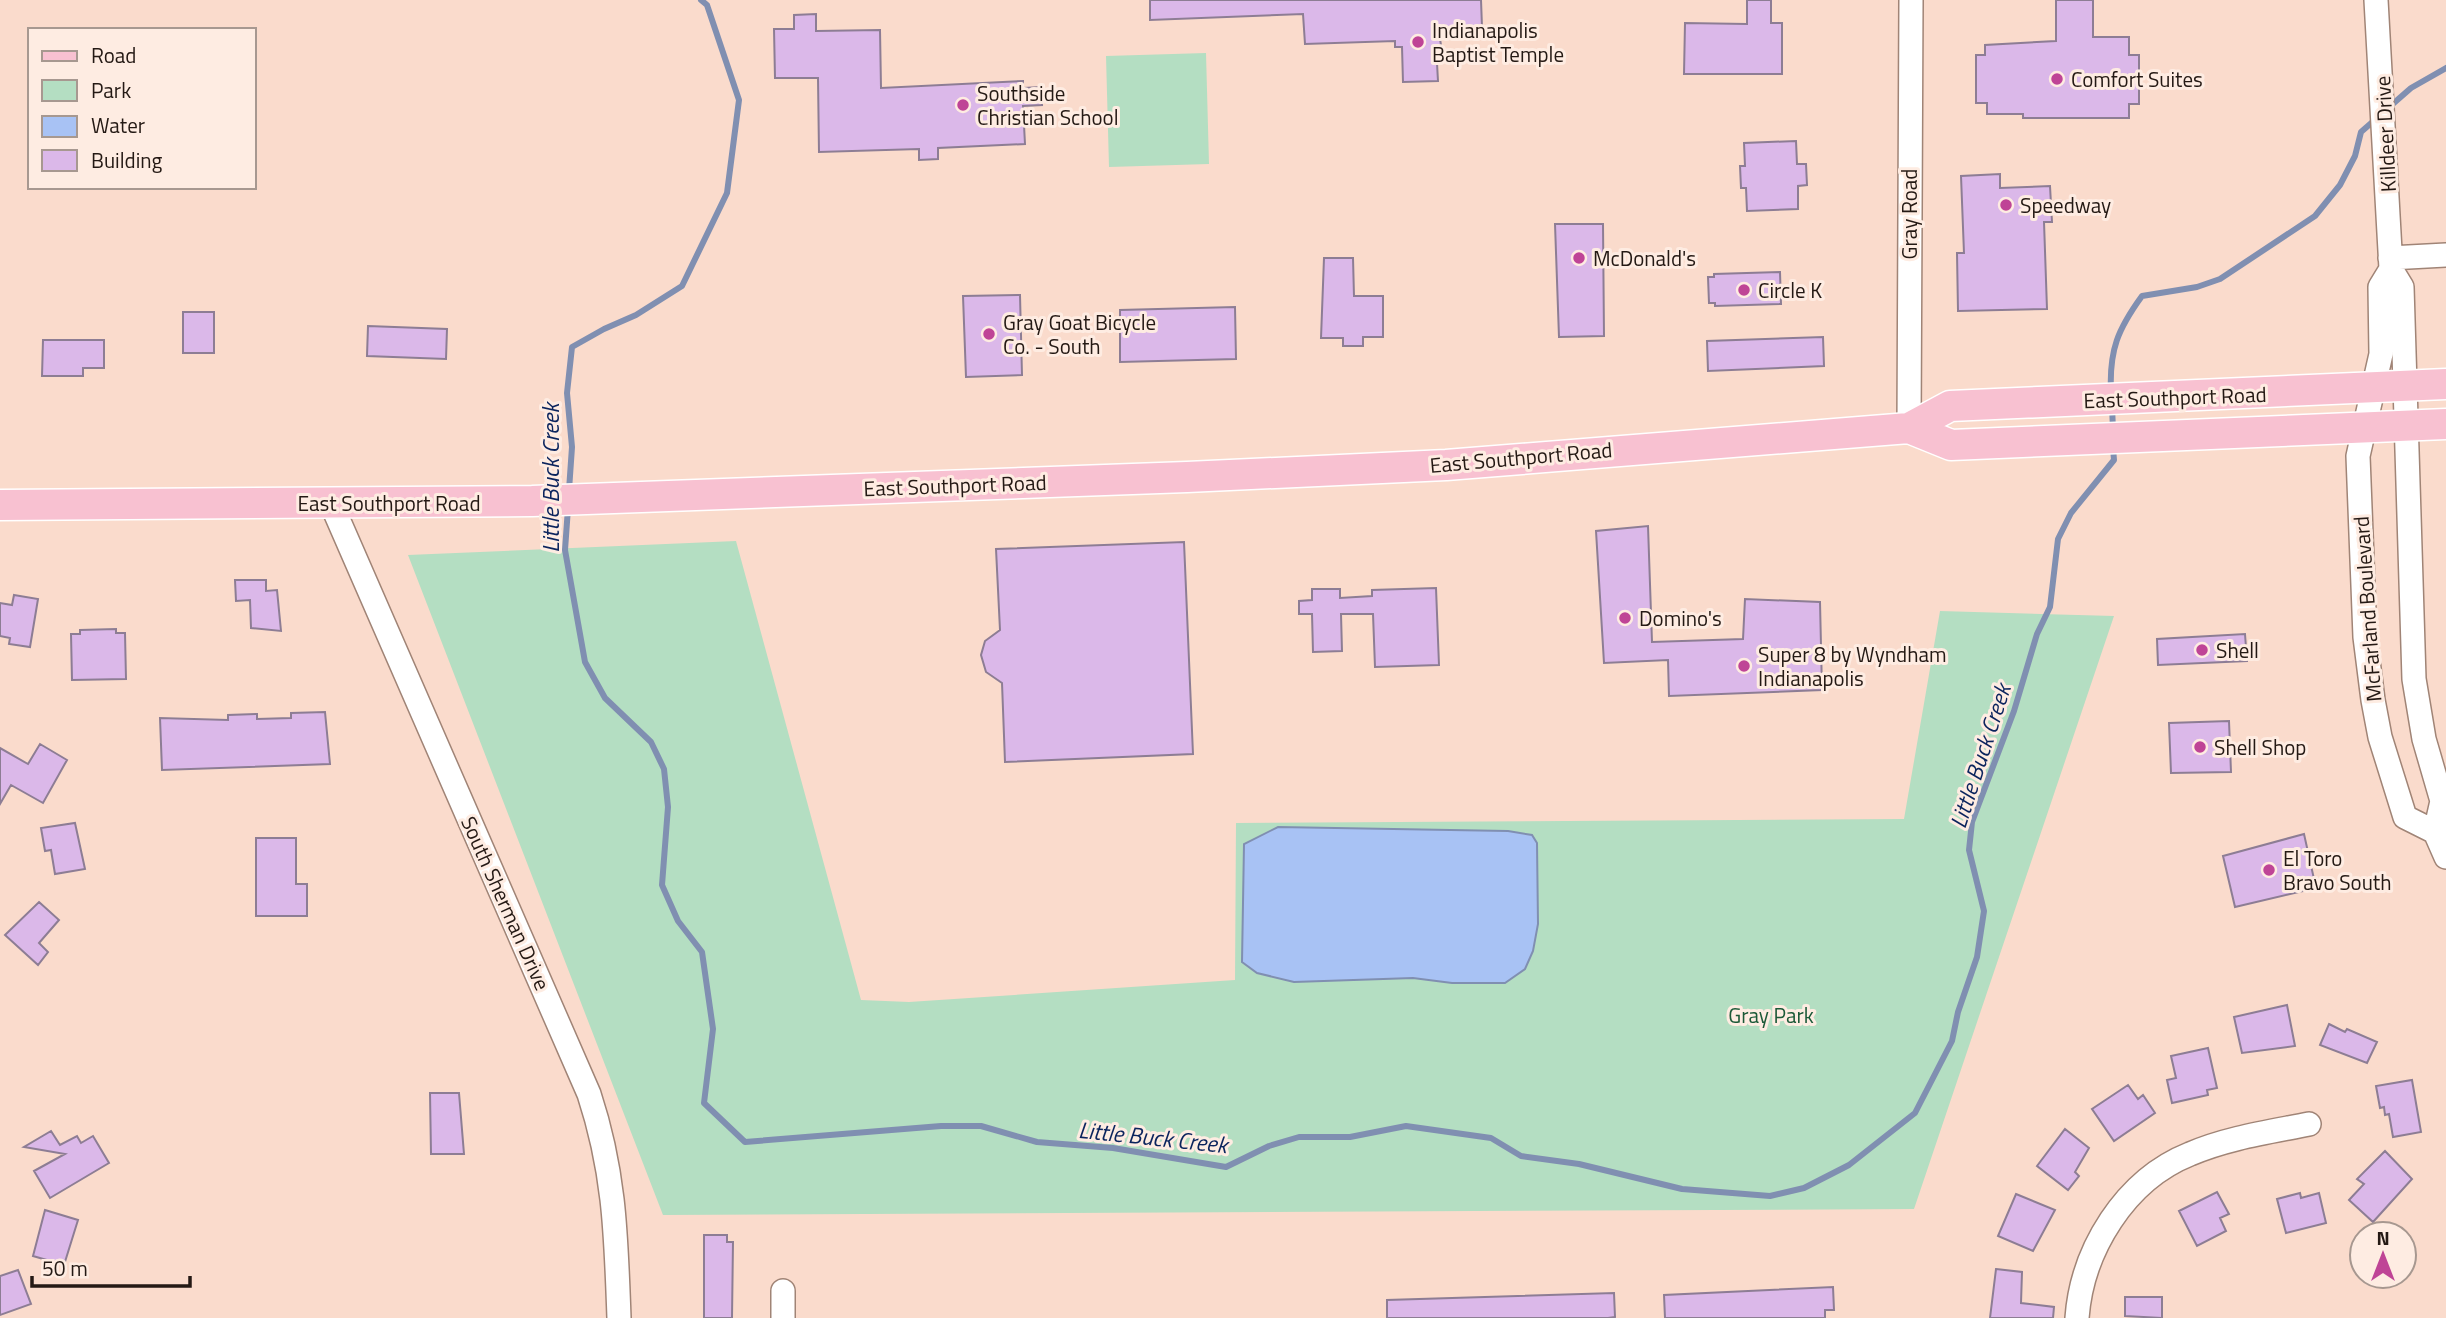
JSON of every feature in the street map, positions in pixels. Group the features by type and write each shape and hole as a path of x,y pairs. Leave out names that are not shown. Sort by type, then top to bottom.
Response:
{"main road":[{"name":"East Southport Road","path":"1909,428 1951,445 2163,436 2369,407 2405,405 2446,384"},
{"name":"East Southport Road","path":"0,505 532,502 1446,465 1909,428 1950,406 2176,397 2369,407 2405,405 2446,424"}],"street":[{"name":"Gray Road","path":"1909,428 1910,0"},
{"name":"Killdeer Drive","path":"2376,0 2391,263 2402,287 2405,405"},
{"path":"2391,263 2446,255"},
{"name":"Killdeer Drive","path":"2369,407 2381,354 2380,288 2391,263"},
{"name":"McFarland Boulevard","path":"2405,405 2414,679 2424,739 2442,801 2443,848"},
{"name":"McFarland Boulevard","path":"2369,407 2358,456 2365,637 2373,700 2380,737 2405,817 2443,848"},
{"name":"South Sherman Drive","path":"331,503 589,1094 606,1151 613,1189 619,1318"},
{"path":"2077,1318 2082,1284 2104,1231 2133,1193 2155,1174 2188,1154 2225,1142 2309,1124"},
{"path":"783,1291 783,1318"}],"green space":[{"path":"1206,53 1209,164 1109,167 1106,56"},
{"name":"Gray Park","path":"736,541 861,1000 909,1002 1235,980 1236,823 1904,819 1940,611 2114,616 1914,1209 663,1215 408,555"}],"water":[{"path":"1278,827 1508,831 1532,835 1537,843 1538,924 1533,951 1525,969 1505,983 1452,983 1413,978 1294,982 1257,973 1242,962 1244,844"}],"building":[{"name":"Indianapolis Baptist Temple","path":"1150,0 1481,0 1482,27 1464,28 1465,38 1440,39 1441,45 1436,45 1438,81 1403,82 1402,47 1395,47 1395,41 1305,44 1303,14 1150,20"},
{"path":"1747,0 1771,0 1771,23 1782,23 1782,74 1684,74 1685,23 1747,24"},
{"name":"Comfort Suites","path":"2056,0 2093,0 2093,37 2129,37 2129,55 2139,55 2139,104 2129,104 2129,118 2023,118 2023,114 1987,114 1987,103 1976,103 1976,55 1985,55 1985,45 2056,41"},
{"path":"816,14 816,31 880,30 881,88 1023,81 1023,88 1041,87 1042,105 1023,106 1025,144 938,148 938,159 919,160 919,149 819,152 818,78 775,78 774,29 794,29 794,15"},
{"path":"1796,141 1797,164 1806,164 1807,185 1798,186 1798,209 1747,211 1746,188 1741,188 1740,166 1745,166 1744,143"},
{"name":"Speedway","path":"2000,174 2000,188 2050,186 2052,222 2044,222 2047,309 1958,311 1957,253 1964,253 1961,176"},
{"name":"McDonald's","path":"1555,224 1603,224 1604,336 1559,337"},
{"path":"1324,258 1353,258 1354,296 1383,296 1383,337 1363,337 1363,346 1343,346 1343,338 1321,338"},
{"name":"Circle K","path":"1780,272 1781,304 1715,306 1715,303 1709,303 1708,277 1714,277 1714,274"},
{"path":"1020,295 1022,375 966,377 963,296"},
{"path":"1235,307 1236,359 1120,362 1120,310"},
{"path":"183,312 214,312 214,353 183,353"},
{"path":"368,326 447,329 446,359 367,356"},
{"name":"Circle K","path":"1823,337 1824,366 1708,371 1707,341"},
{"path":"43,340 104,340 104,368 83,368 83,376 42,376"},
{"path":"1648,526 1652,642 1743,639 1745,599 1820,602 1822,690 1669,696 1668,660 1604,663 1596,531"},
{"path":"1184,542 1193,754 1005,762 1002,683 986,672 981,655 985,641 1000,630 996,549"},
{"path":"235,580 266,580 266,591 277,590 281,631 251,628 250,600 236,601"},
{"path":"1436,588 1439,665 1375,667 1373,614 1341,614 1342,651 1313,652 1312,614 1299,614 1299,601 1312,600 1312,589 1340,589 1340,598 1372,596 1372,590"},
{"path":"14,595 38,599 30,647 9,644 10,638 0,636 0,603 12,605"},
{"path":"116,629 116,633 125,633 126,679 72,680 71,634 80,634 80,630"},
{"name":"Shell","path":"2245,634 2247,661 2158,665 2157,639"},
{"path":"325,712 330,764 162,770 160,718 228,720 228,715 257,714 257,719 291,718 291,713"},
{"name":"Shell Shop","path":"2229,721 2231,772 2171,773 2169,723"},
{"path":"40,744 67,760 43,803 11,785 0,804 0,748 28,764"},
{"path":"75,823 85,869 55,874 51,850 45,851 41,828"},
{"path":"2304,834 2316,888 2235,907 2223,856"},
{"path":"256,838 296,838 296,884 307,884 307,916 256,916"},
{"path":"39,902 59,920 39,943 48,952 38,965 5,935"},
{"path":"2287,1005 2295,1046 2242,1053 2234,1017"},
{"path":"2329,1024 2377,1042 2367,1063 2320,1045"},
{"path":"2208,1048 2217,1088 2207,1090 2208,1095 2172,1103 2167,1080 2176,1078 2171,1056"},
{"path":"2412,1080 2421,1132 2393,1137 2389,1114 2385,1115 2384,1107 2380,1108 2376,1086"},
{"path":"2128,1085 2138,1099 2143,1095 2155,1113 2114,1141 2092,1109"},
{"path":"430,1093 459,1093 464,1154 431,1154"},
{"path":"2065,1129 2089,1148 2075,1172 2079,1176 2068,1190 2037,1166"},
{"path":"51,1131 60,1145 77,1136 81,1143 93,1136 109,1163 50,1198 34,1171 65,1154 24,1147"},
{"path":"2385,1151 2412,1179 2375,1220 2371,1220 2349,1200 2364,1184 2357,1179"},
{"path":"2217,1192 2229,1214 2220,1218 2226,1231 2197,1246 2179,1211"},
{"path":"2300,1193 2301,1198 2319,1193 2326,1223 2286,1233 2277,1199"},
{"path":"2016,1194 2055,1210 2033,1251 1998,1236"},
{"path":"45,1210 78,1220 64,1265 33,1256"},
{"path":"704,1235 727,1235 727,1242 733,1242 732,1318 704,1318"},
{"path":"1996,1269 2022,1272 2021,1303 2054,1307 2053,1318 1990,1318"},
{"path":"18,1270 31,1304 0,1315 0,1276"},
{"path":"1833,1287 1834,1310 1825,1310 1825,1318 1665,1318 1664,1295"},
{"path":"1614,1293 1615,1317 1608,1318 1387,1318 1387,1300"},
{"path":"2125,1297 2162,1297 2162,1318 2125,1316"}],"waterway":[{"name":"Little Buck Creek","path":"569,490 572,447 567,393 572,347 636,315 682,286 727,193 739,100 707,5 701,0"},
{"name":"Little Buck Creek","path":"2387,109 2411,88 2446,68"},
{"name":"Little Buck Creek","path":"2111,392 2112,364 2117,341 2142,296 2197,287 2220,279 2315,216 2340,185 2355,156 2361,132 2377,118"},
{"name":"Little Buck Creek","path":"2112,406 2113,430"},
{"name":"Little Buck Creek","path":"568,508 565,550 585,662 605,698 651,742 664,769 668,807 662,885 678,921 702,952 713,1029 704,1103 745,1142 941,1126 981,1126 1037,1142 1113,1148 1226,1167 1269,1146 1299,1137 1350,1137 1406,1126 1491,1138 1521,1156 1579,1164 1682,1189 1770,1196 1804,1188 1849,1165 1915,1113 1952,1041 1958,1012 1977,957 1984,911 1969,850 1972,822 2014,711 2037,634 2050,607 2058,539 2071,513 2114,460 2113,448"}],"place":[{"name":"Indianapolis Baptist Temple","path":"1418,42"},
{"name":"Comfort Suites","path":"2057,79"},
{"name":"Southside Christian School","path":"963,105"},
{"name":"Speedway","path":"2006,205"},
{"name":"McDonald's","path":"1579,258"},
{"name":"Circle K","path":"1744,290"},
{"name":"Gray Goat Bicycle Co. - South","path":"989,334"},
{"name":"Domino's","path":"1625,618"},
{"name":"Shell","path":"2202,650"},
{"name":"Super 8 by Wyndham Indianapolis","path":"1744,666"},
{"name":"Shell Shop","path":"2200,747"},
{"name":"El Toro Bravo South","path":"2269,870"}]}
